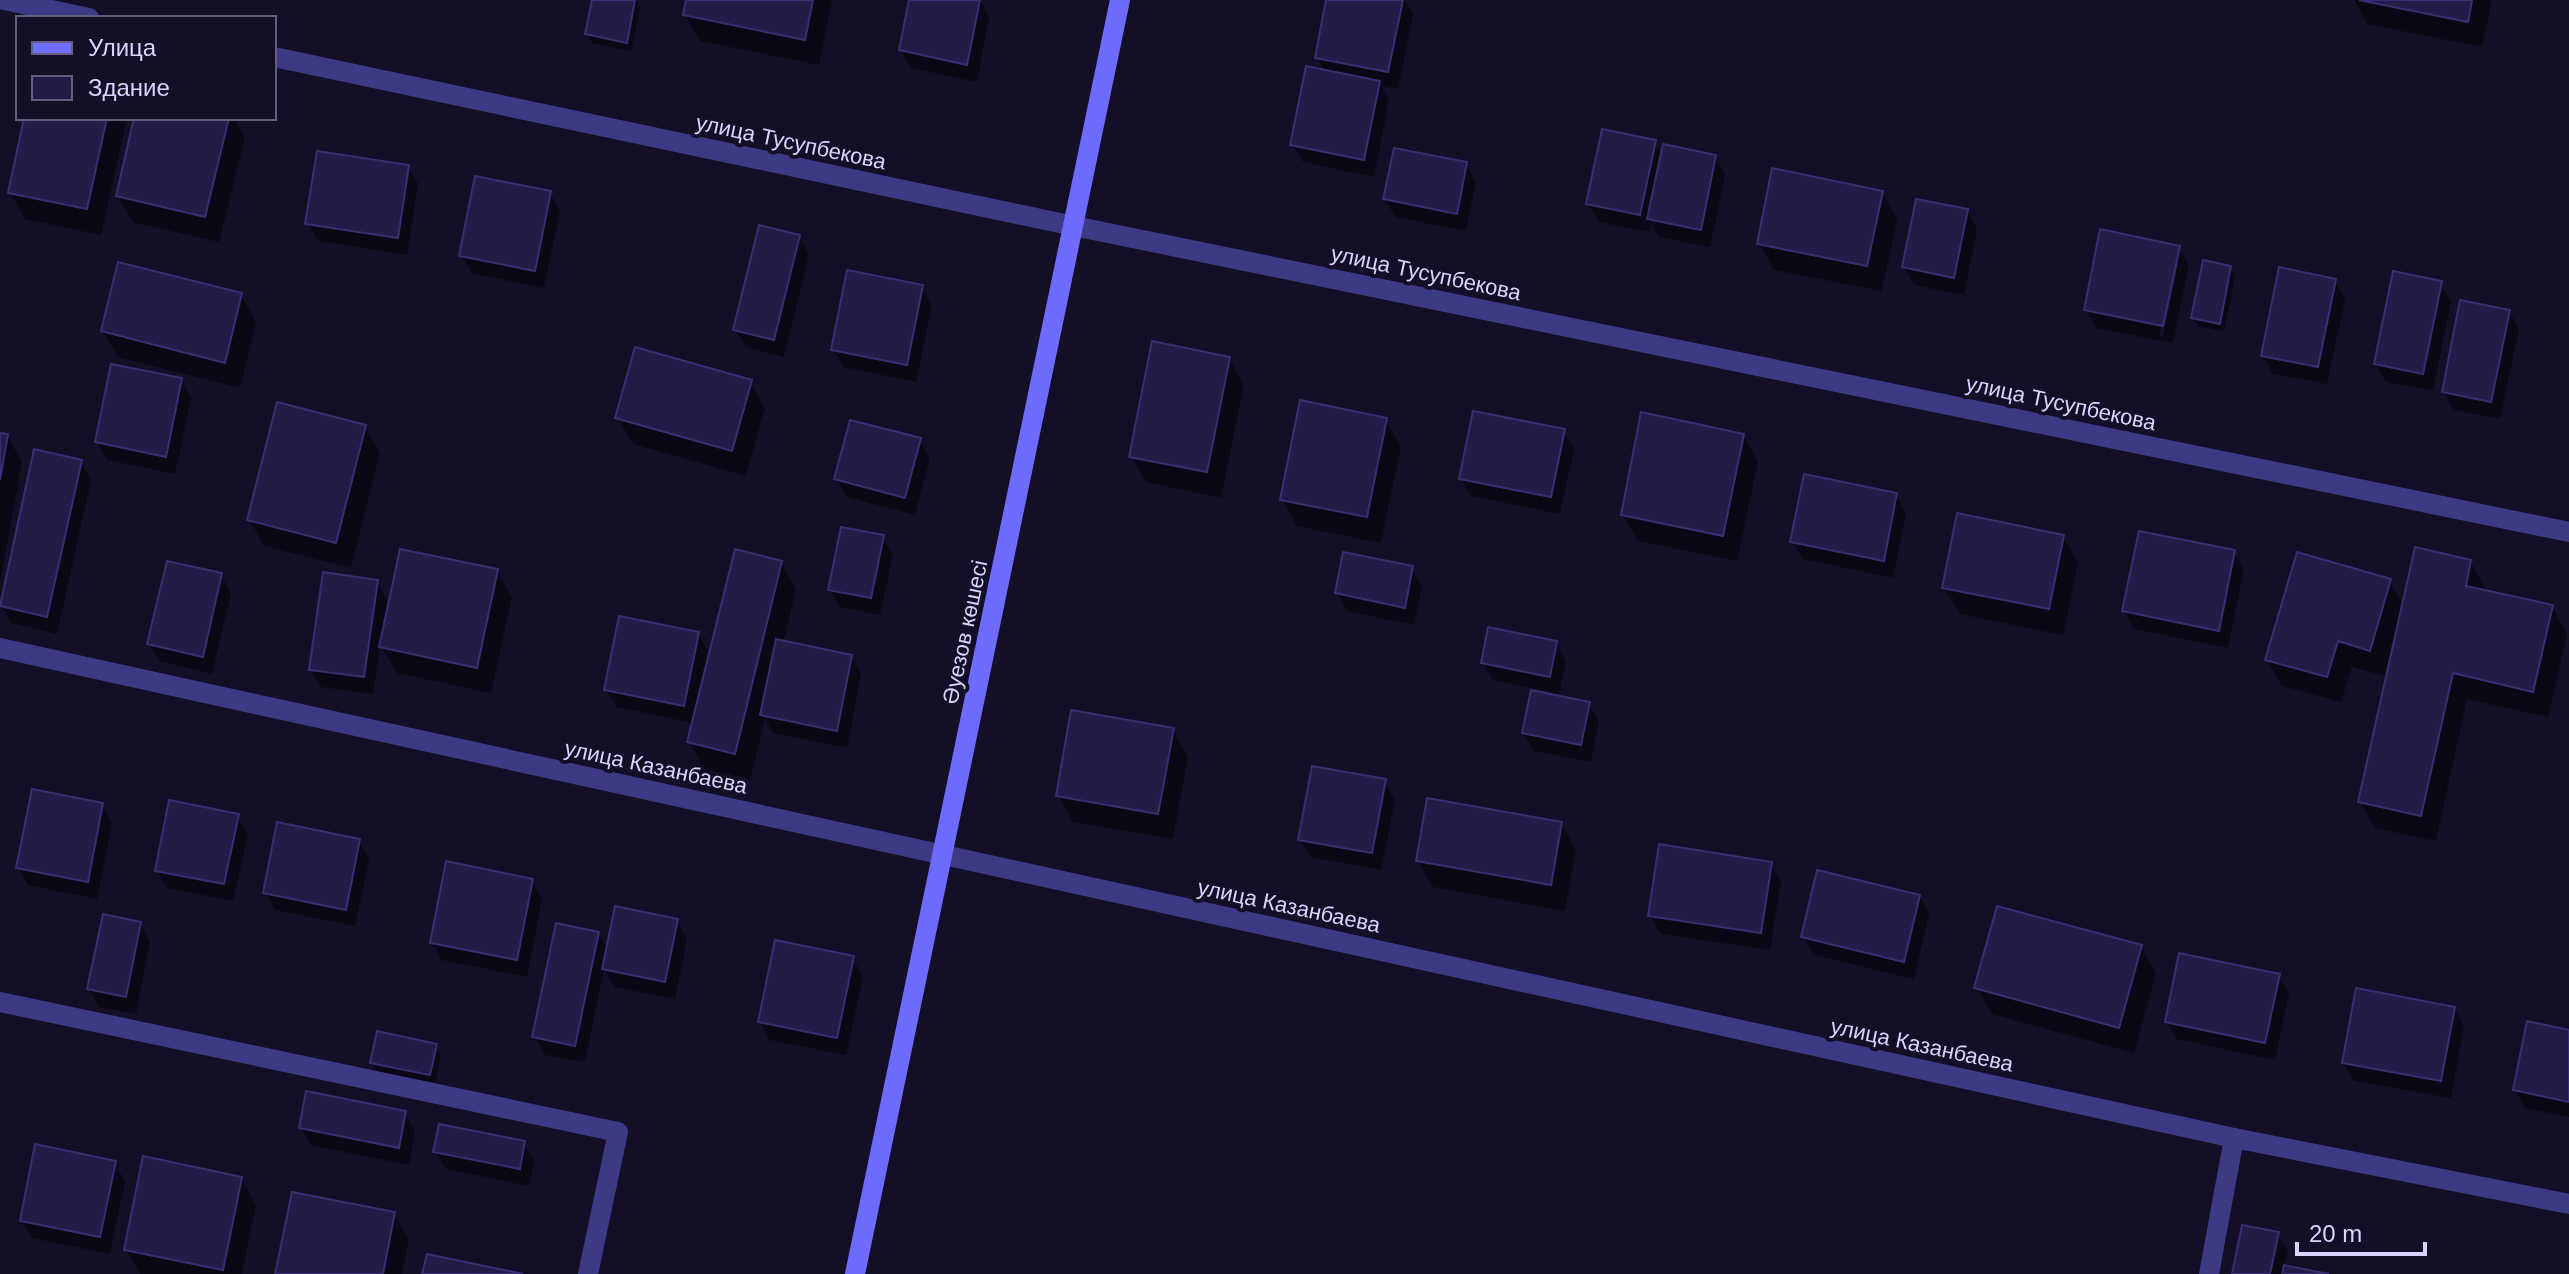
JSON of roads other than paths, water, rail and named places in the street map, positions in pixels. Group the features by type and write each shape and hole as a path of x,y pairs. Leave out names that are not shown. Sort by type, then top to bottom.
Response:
{"main road":[{"name":"Әуезов көшесі","path":"855,1274 1120,0"}],"street":[{"path":"4,0 80,16"},
{"name":"улица Тусупбекова","path":"276,57 1074,226 2569,532"},
{"name":"улица Казанбаева","path":"0,648 2234,1138 2569,1204"},
{"path":"0,1002 618,1132 588,1274"},
{"path":"2209,1274 2234,1138"}]}
